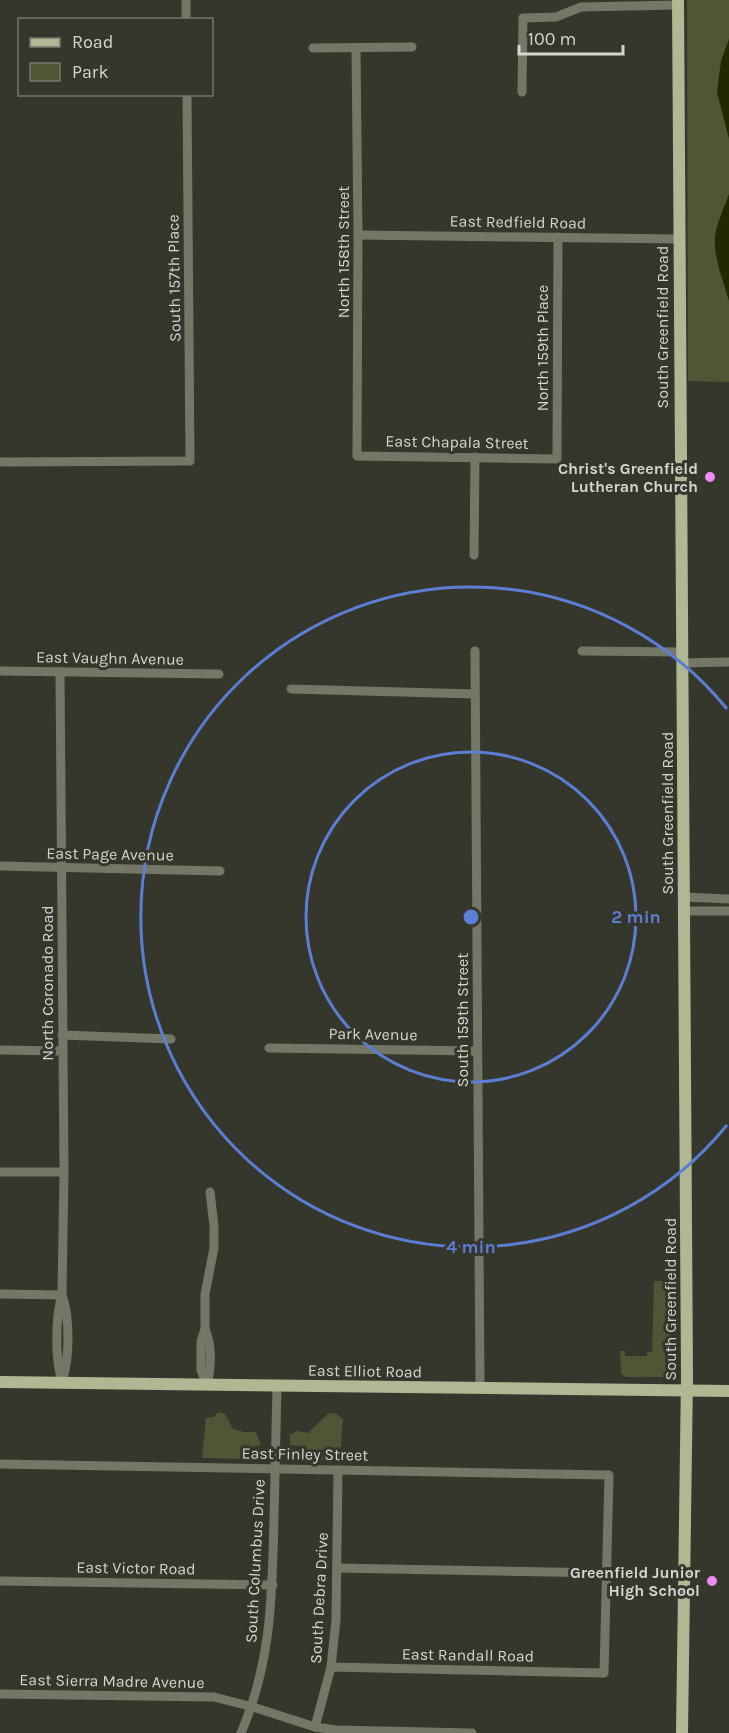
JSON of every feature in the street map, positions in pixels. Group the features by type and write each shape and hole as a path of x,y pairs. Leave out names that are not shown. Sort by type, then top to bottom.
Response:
{"main road":[{"name":"South Greenfield Road","path":"678,2 687,1391 682,1733"},
{"name":"East Elliot Road","path":"0,1382 729,1391"}],"street":[{"path":"186,0 186,18"},
{"path":"522,92 523,18 556,17 581,7 678,2"},
{"path":"313,48 412,47"},
{"name":"North 158th Street","path":"356,48 357,456"},
{"name":"South 157th Place","path":"0,462 190,461 187,96"},
{"name":"East Redfield Road","path":"358,235 678,239"},
{"name":"North 159th Place","path":"557,459 558,237"},
{"name":"East Chapala Street","path":"357,456 557,459"},
{"path":"474,555 475,457"},
{"name":"South 159th Street","path":"475,651 480,1388"},
{"path":"582,651 729,662"},
{"name":"East Vaughn Avenue","path":"0,671 219,674"},
{"name":"North Coronado Road","path":"60,672 64,1172 62,1295 66,1307 67,1367 62,1382"},
{"path":"291,689 475,694"},
{"name":"East Page Avenue","path":"0,866 220,871"},
{"path":"684,897 726,898 726,911 684,911"},
{"path":"62,1035 171,1039"},
{"name":"Park Avenue","path":"269,1048 477,1051"},
{"path":"0,1050 62,1051"},
{"path":"0,1172 64,1172"},
{"path":"207,1385 201,1370 201,1341 205,1329 205,1294 214,1248 210,1192"},
{"path":"0,1294 62,1295"},
{"name":"South Columbus Drive","path":"241,1733 253,1707 263,1668 270,1623 273,1585 277,1386"},
{"name":"East Finley Street","path":"0,1464 609,1475 607,1573"},
{"name":"South Debra Drive","path":"315,1727 331,1667 336,1620 338,1470"},
{"path":"337,1568 607,1573"},
{"name":"East Randall Road","path":"331,1667 604,1673 607,1573"},
{"name":"East Victor Road","path":"0,1581 273,1585"},
{"name":"East Sierra Madre Avenue","path":"0,1694 214,1697 315,1727 336,1730 472,1733"}],"green space":[{"path":"687,0 729,0 729,382 688,381"},
{"path":"654,1281 670,1281 674,1286 675,1372 670,1377 626,1377 621,1374 620,1351 625,1351 625,1356 647,1356 647,1352 652,1352"},
{"path":"219,1412 225,1414 233,1429 256,1432 261,1445 251,1447 248,1459 202,1458 206,1418 213,1417"},
{"path":"335,1413 343,1419 338,1461 303,1460 303,1446 290,1445 290,1435 297,1431 308,1433 328,1414"}],"shaded area":[{"path":"729,39 729,139 717,92 721,61"},
{"path":"729,194 729,301 718,266 715,239 717,226"}],"place":[{"name":"Christ's Greenfield Lutheran Church","path":"710,477"},
{"name":"Greenfield Junior High School","path":"712,1581"}]}
